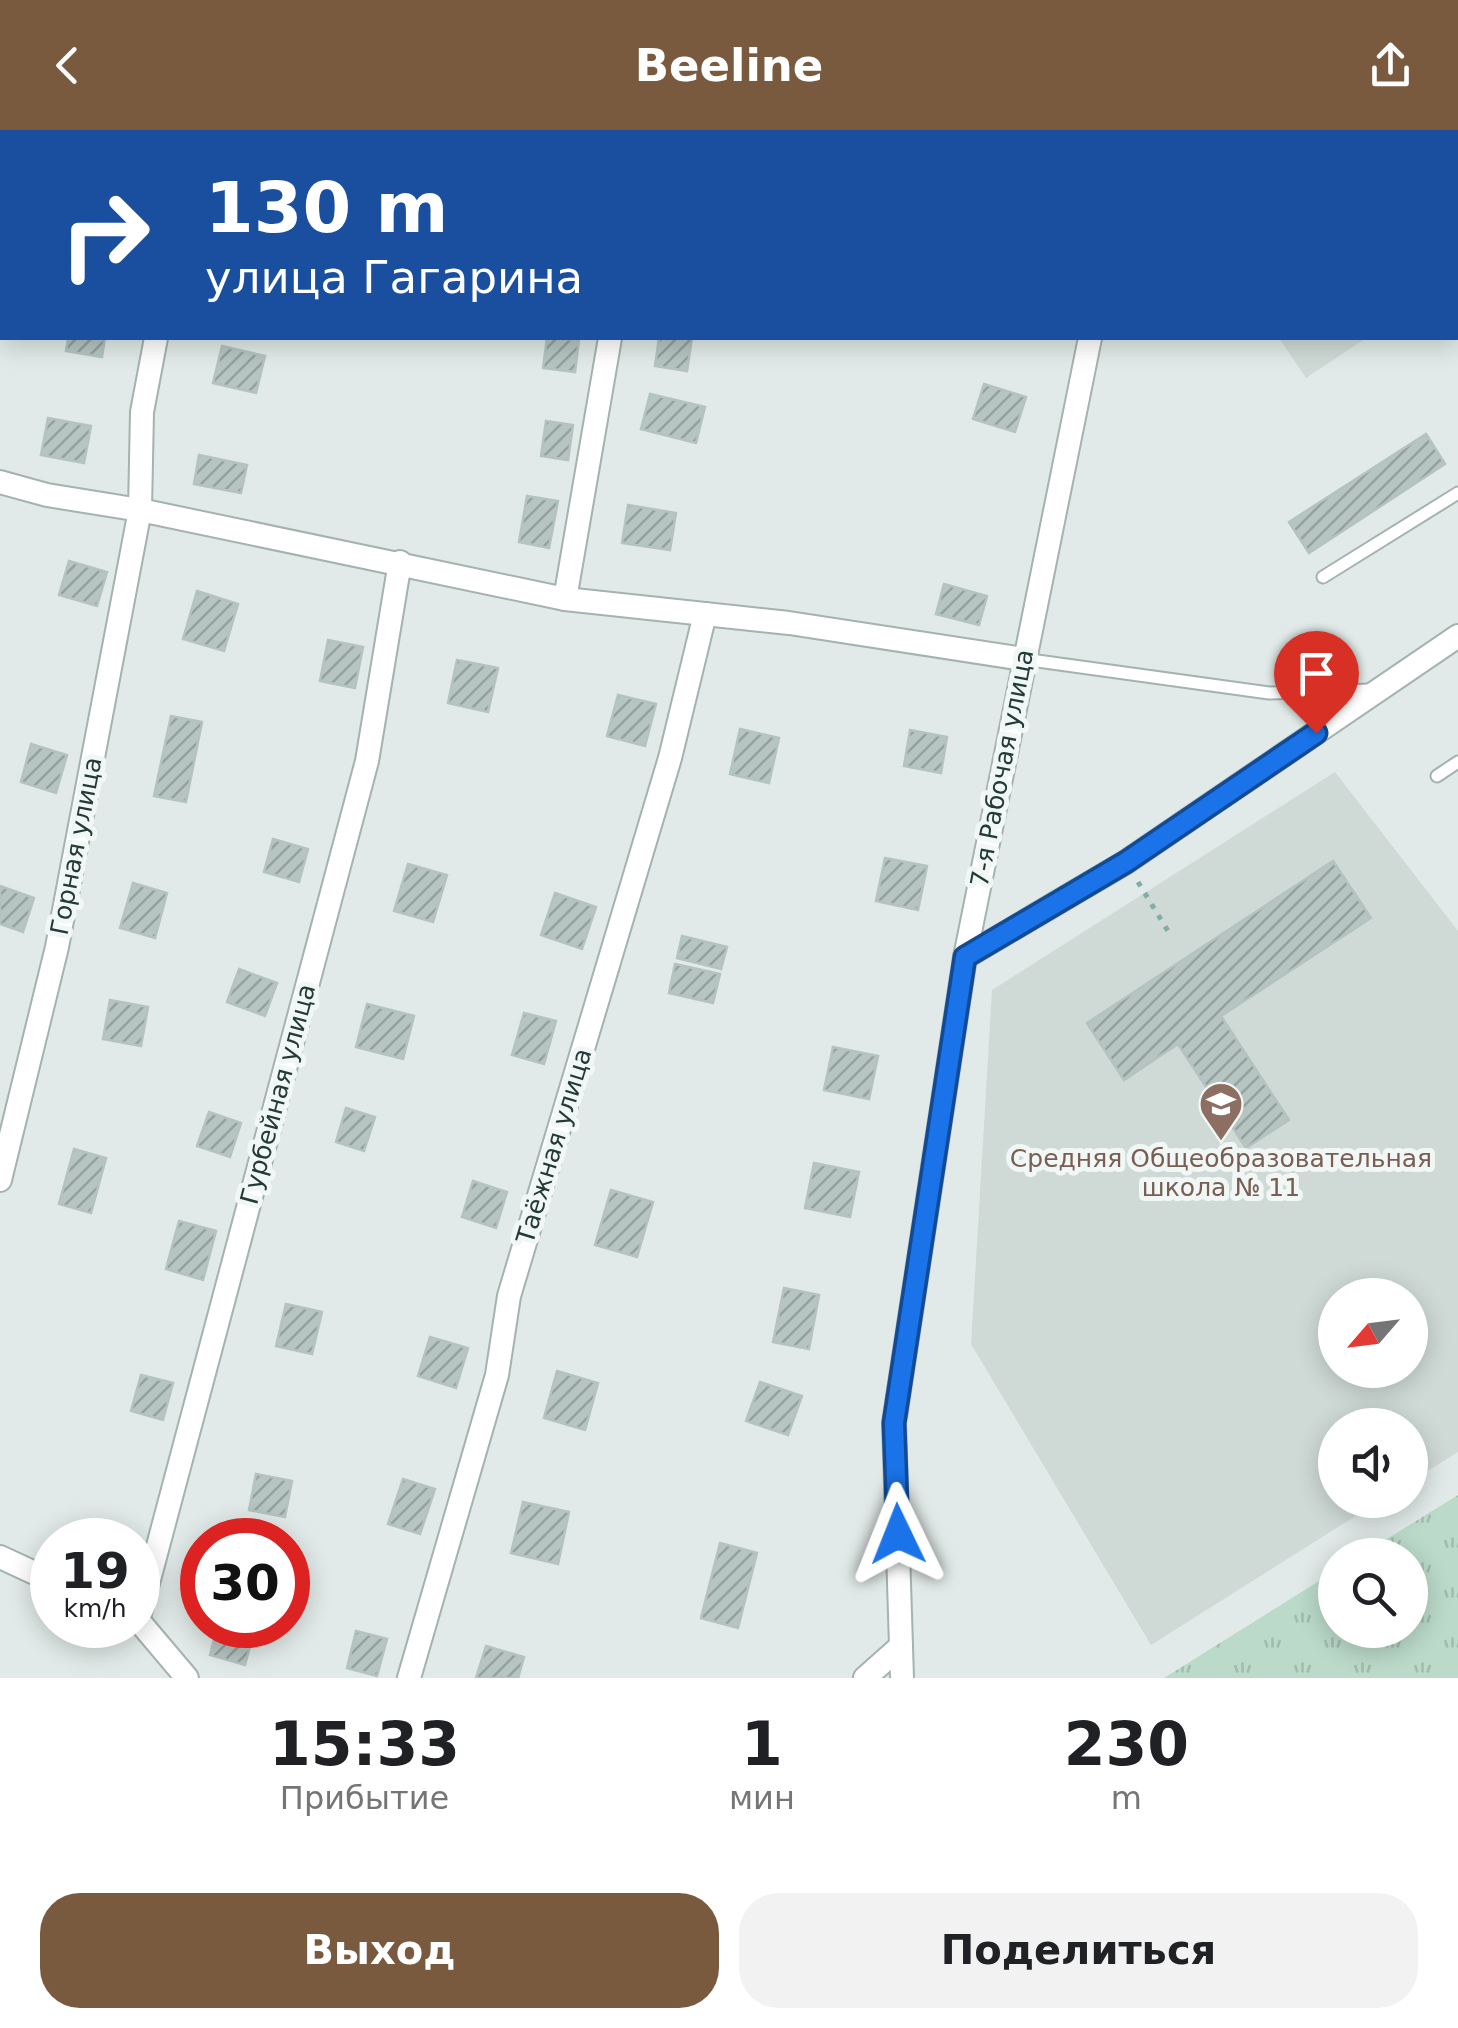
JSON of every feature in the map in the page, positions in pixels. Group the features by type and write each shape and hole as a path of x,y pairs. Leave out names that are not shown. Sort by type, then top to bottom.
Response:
{"street":[{"name":"Горная улица","path":"0,1180 58,947 140,510 142,412 156,340"},
{"path":"565,598 610,340"},
{"name":"7-я Рабочая улица","path":"902,1678 894,1423 965,957 1090,340"},
{"path":"0,482 47,495 140,510 565,598 1023,658"},
{"name":"Гурбейная улица","path":"160,1537 366,762 400,562"},
{"name":"Таёжная улица","path":"409,1678 496,1375 509,1296 670,758 704,614"},
{"path":"965,957 1126,862 1458,636"},
{"path":"0,1558 30,1572"},
{"path":"160,1646 187,1678"},
{"path":"865,1678 901,1646"}],"lane":[{"path":"1324,577 1458,492"},
{"path":"1023,658 1269,692 1380,690"},
{"path":"1437,776 1458,762"}],"path":[{"path":"1126,862 1171,936"}],"shaded area":[{"path":"1280,340 1363,340 1306,378"},
{"name":"Средняя Общеобразовательная школа № 11","path":"1335,772 1458,931 1458,1452 1428,1471 1428,1408 1318,1408 1318,1518 1352,1518 1151,1645 971,1344 992,990"}],"green space":[{"path":"1458,1495 1458,1678 1164,1678 1318,1582 1318,1648 1428,1648 1428,1538 1388,1538 1421,1518 1428,1518 1428,1514"}],"building":[{"path":"68,340 105,340 102,357 66,351"},
{"path":"547,340 579,340 575,372 543,368"},
{"path":"659,340 692,340 687,371 655,366"},
{"path":"222,346 265,356 256,393 213,383"},
{"path":"984,384 1026,397 1015,432 973,419"},
{"path":"650,394 705,407 696,443 641,429"},
{"path":"48,418 91,426 84,463 41,455"},
{"path":"546,421 573,425 568,460 541,456"},
{"path":"1426,434 1445,464 1309,553 1289,522"},
{"path":"199,455 247,465 241,493 194,484"},
{"path":"527,496 558,501 549,548 519,542"},
{"path":"628,505 676,513 670,550 622,543"},
{"path":"69,561 107,572 97,606 59,595"},
{"path":"944,584 987,596 979,625 936,614"},
{"path":"197,591 238,604 224,651 183,639"},
{"path":"328,640 363,647 355,688 320,681"},
{"path":"457,660 498,668 488,712 448,703"},
{"path":"618,695 656,704 645,746 607,736"},
{"path":"171,716 202,722 186,802 154,796"},
{"path":"740,729 779,738 769,783 730,774"},
{"path":"910,730 947,737 941,773 904,766"},
{"path":"31,744 67,755 56,793 21,782"},
{"path":"273,839 308,849 299,882 264,872"},
{"path":"885,858 927,866 918,910 876,901"},
{"path":"1333,861 1371,918 1221,1016 1289,1120 1246,1148 1178,1044 1124,1080 1087,1023"},
{"path":"408,864 447,875 433,922 394,911"},
{"path":"133,883 167,893 155,938 120,928"},
{"path":"0,886 34,898 23,932 0,924"},
{"path":"555,893 596,907 582,949 541,935"},
{"path":"682,936 727,947 721,969 677,958"},
{"path":"675,964 720,974 713,1003 669,993"},
{"path":"239,969 277,983 265,1016 227,1002"},
{"path":"110,1000 148,1007 141,1046 103,1039"},
{"path":"367,1004 414,1016 403,1059 356,1047"},
{"path":"524,1013 556,1021 544,1064 512,1055"},
{"path":"833,1047 878,1056 869,1099 824,1090"},
{"path":"346,1108 375,1117 364,1151 336,1142"},
{"path":"209,1112 241,1123 230,1157 197,1146"},
{"path":"74,1149 106,1158 91,1213 59,1204"},
{"path":"814,1163 859,1172 850,1217 805,1208"},
{"path":"473,1181 507,1192 496,1228 462,1217"},
{"path":"611,1190 653,1202 637,1257 595,1245"},
{"path":"179,1221 216,1231 203,1280 166,1269"},
{"path":"784,1288 819,1295 809,1349 773,1342"},
{"path":"286,1304 322,1312 312,1354 276,1346"},
{"path":"430,1337 468,1348 456,1388 418,1376"},
{"path":"557,1371 598,1383 585,1430 544,1418"},
{"path":"141,1375 173,1383 163,1420 131,1411"},
{"path":"760,1382 802,1396 788,1435 746,1421"},
{"path":"256,1474 292,1481 285,1517 249,1510"},
{"path":"403,1479 435,1489 420,1534 388,1524"},
{"path":"523,1502 569,1512 558,1564 511,1553"},
{"path":"720,1543 757,1553 738,1628 701,1618"},
{"path":"356,1631 387,1639 377,1676 347,1668"},
{"path":"486,1646 524,1657 518,1678 476,1678"},
{"path":"212,1648 250,1648 245,1665 210,1655"}],"place":[{"name":"Средняя Общеобразовательная школа № 11","path":"1221,1142"}],"route":[{"path":"898,1534 894,1423 965,957 1126,862 1316,733"}]}
